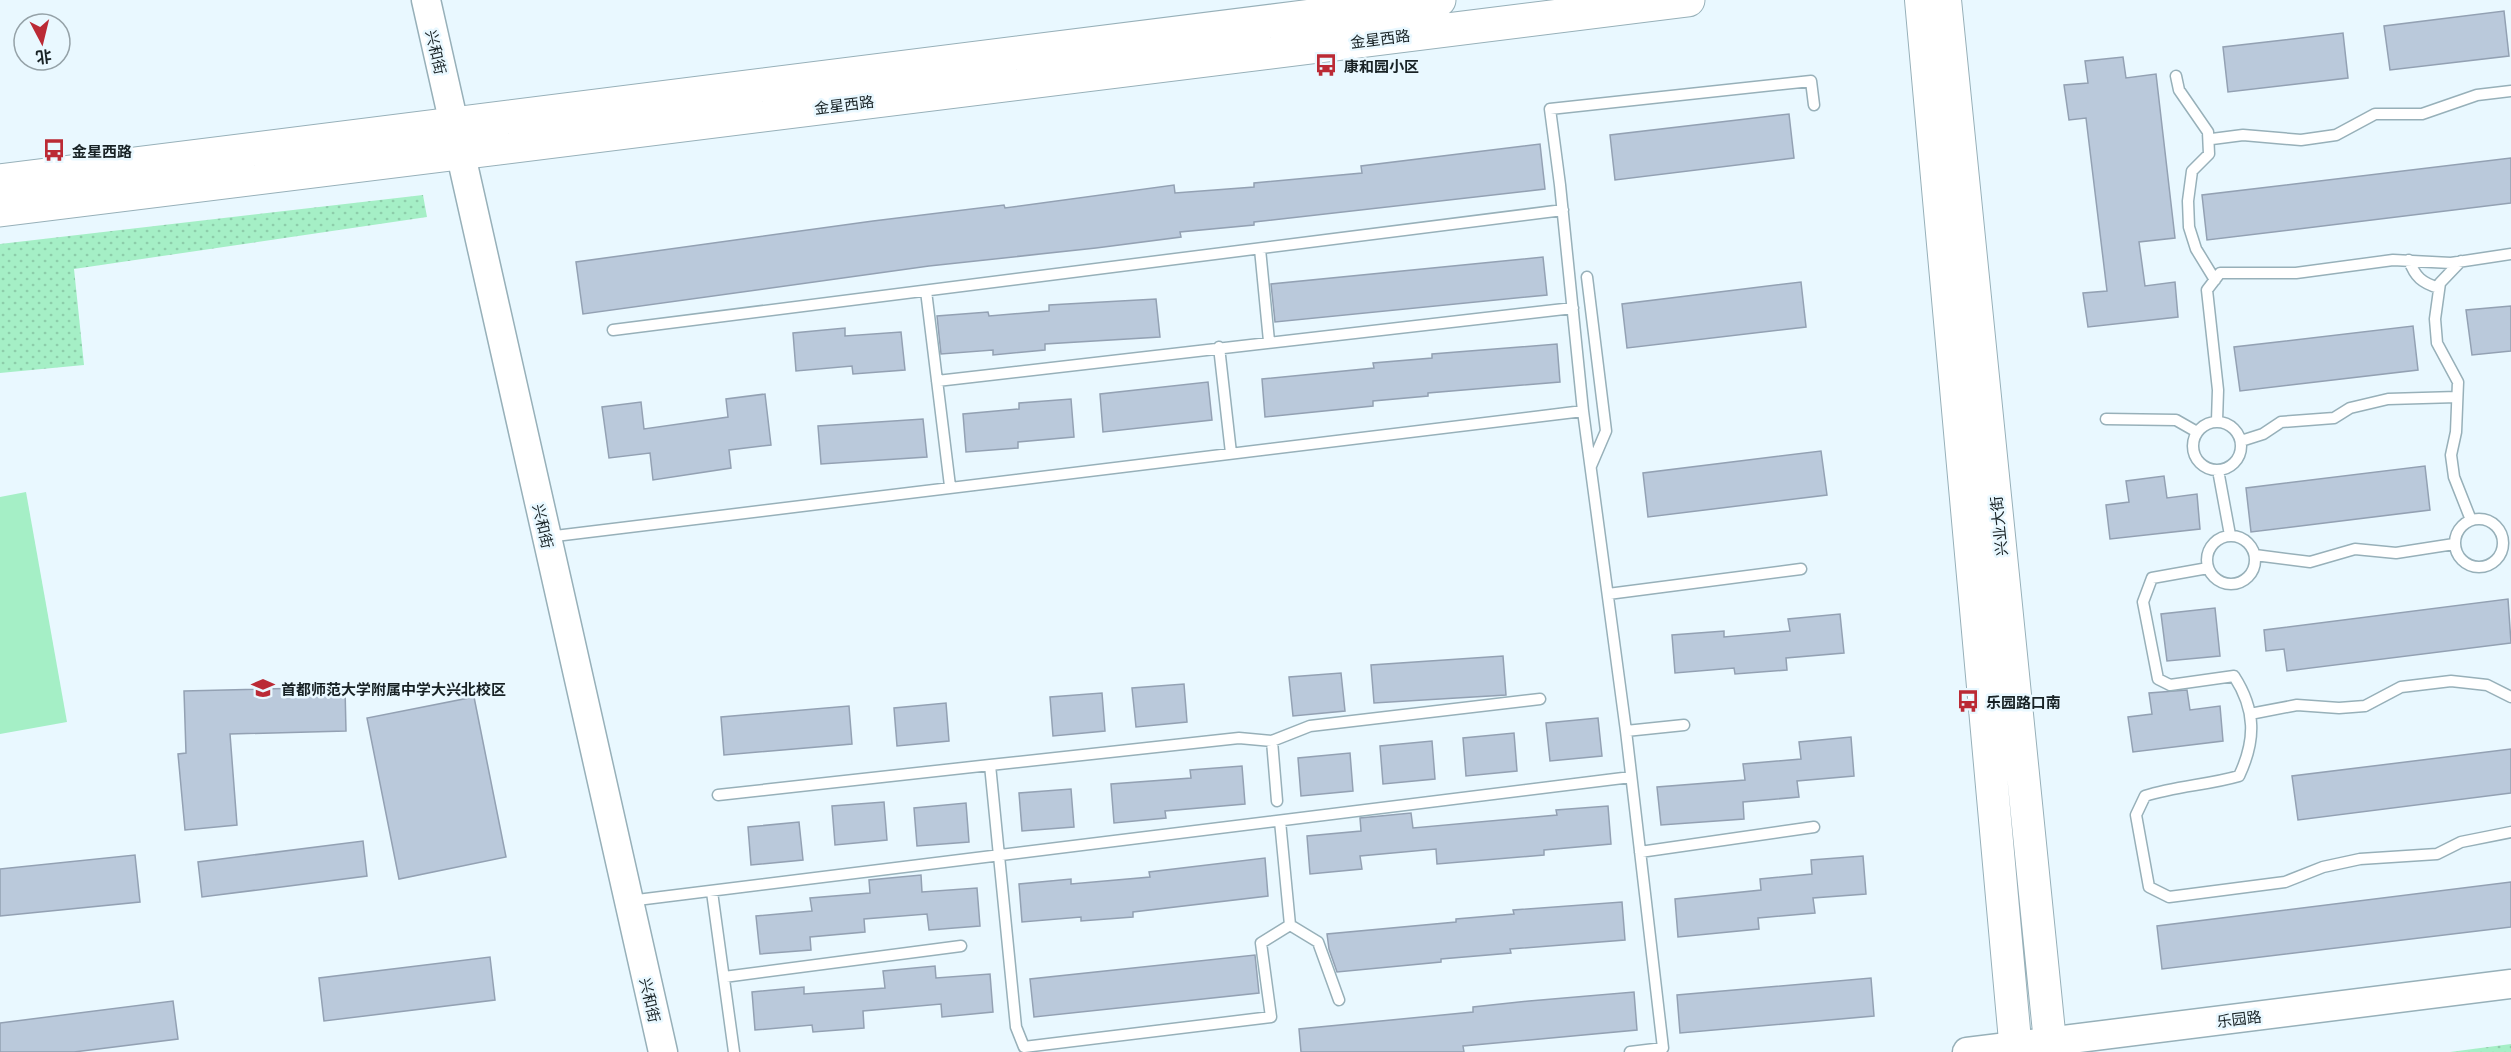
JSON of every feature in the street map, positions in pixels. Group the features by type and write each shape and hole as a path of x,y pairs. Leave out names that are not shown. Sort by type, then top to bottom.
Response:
{"main road":[{"name":"金星西路","path":"0,210 457,137 1438,0"},
{"name":"金星西路","path":"0,181 457,137 1688,0"},
{"name":"兴业大街","path":"1921,0 2016,1049"},
{"name":"兴业大街","path":"1945,0 2050,1047"}],"street":[{"name":"兴和街","path":"426,0 663,1052"},
{"name":"乐园路","path":"1966,1052 2050,1047 2511,984"}],"lane":[{"path":"2176,76 2179,90 2208,132 2209,154 2192,171 2189,227 2196,249 2215,280"},
{"path":"1630,1052 1663,1048 1626,731 1583,411 1563,210 1550,109 1811,81 1814,105"},
{"path":"2212,140 2243,135 2301,140 2337,135 2375,114 2422,114 2477,95 2511,92"},
{"path":"613,330 1563,210"},
{"path":"1260,249 1269,341"},
{"path":"2217,421 2218,390 2207,290 2220,273 2296,273 2393,260 2461,261 2511,254"},
{"path":"2409,260 2415,275 2425,284 2439,288"},
{"path":"2461,261 2440,283 2435,319 2437,343 2458,382 2451,455 2454,477 2471,520"},
{"path":"1587,277 1605,431 1590,466"},
{"path":"926,291 950,486"},
{"path":"937,381 1269,341 1573,308"},
{"path":"1220,347 1231,453"},
{"path":"2241,441 2263,434 2281,422 2334,418 2350,408 2388,399 2431,395 2457,397"},
{"path":"547,537 950,486 1583,411"},
{"path":"2106,419 2176,420 2197,432"},
{"path":"2217,421 2233,427 2241,441 2239,458 2226,468 2218,470 2204,466 2198,461 2193,447 2197,432 2209,423 2217,421"},
{"path":"2218,470 2230,535"},
{"path":"2471,520 2487,520 2500,530 2503,538 2506,554 2488,566 2472,567 2459,558 2454,544 2459,529 2471,520"},
{"path":"2230,535 2246,541 2255,555 2253,572 2240,583 2224,583 2211,575 2206,561 2211,546 2216,540 2230,535"},
{"path":"2255,555 2310,562 2355,549 2396,553 2454,544"},
{"path":"2208,568 2152,578 2144,602 2158,678 2170,685 2234,676 2243,690 2250,714 2250,752 2239,776 2208,785 2164,790 2145,796 2136,815 2149,887 2169,897 2285,882 2323,867 2360,859 2437,854 2461,842 2511,832"},
{"path":"1608,594 1801,569"},
{"path":"2250,714 2297,705 2339,708 2365,706 2401,687 2451,681 2487,685 2511,697"},
{"path":"718,795 1239,738 1272,741 1310,726 1540,699"},
{"path":"1626,731 1684,725"},
{"path":"1272,741 1277,801"},
{"path":"990,765 1016,1027 1024,1047 1270,1017 1262,943 1290,926"},
{"path":"629,902 1631,777"},
{"path":"1280,821 1290,926"},
{"path":"1640,852 1814,827"},
{"path":"712,892 734,1052"},
{"path":"1290,926 1318,942 1339,1000"},
{"path":"724,977 961,946"}],"green space":[{"path":"423,195 427,217 74,269 84,365 0,373 0,244"},
{"path":"26,492 67,722 0,734 0,497"},
{"path":"2511,1044 2511,1052 2450,1052"}],"building":[{"path":"2504,11 2509,56 2390,70 2384,26"},
{"path":"2343,33 2348,78 2228,92 2223,47"},
{"path":"2123,57 2126,78 2156,74 2175,238 2139,242 2145,286 2175,282 2178,317 2088,327 2083,293 2107,291 2086,118 2069,120 2064,85 2088,83 2085,61"},
{"path":"1789,114 1794,158 1615,180 1610,135"},
{"path":"1540,144 1545,189 1254,222 1254,225 1180,232 1181,237 929,266 583,314 576,262 873,221 1004,205 1005,208 1174,185 1175,193 1254,187 1254,183 1362,173 1361,166"},
{"path":"2511,158 2511,203 2207,240 2202,195"},
{"path":"1543,257 1547,295 1275,322 1271,284"},
{"path":"1801,282 1806,327 1627,348 1622,304"},
{"path":"1156,299 1160,337 1045,344 1045,350 993,355 993,350 941,354 937,316 988,312 989,316 1049,311 1049,305"},
{"path":"2511,306 2511,351 2472,355 2466,310"},
{"path":"2413,326 2418,370 2240,391 2234,347"},
{"path":"845,328 845,336 901,332 905,370 853,374 852,366 796,371 793,333"},
{"path":"1557,344 1560,382 1428,393 1428,396 1373,401 1373,406 1265,417 1262,379 1374,368 1373,363 1432,358 1432,354"},
{"path":"1208,382 1212,420 1103,432 1100,394"},
{"path":"765,394 771,445 729,450 731,468 653,480 650,453 609,458 602,407 641,402 644,429 728,417 726,399"},
{"path":"1071,399 1074,437 1018,442 1018,448 966,452 963,414 1019,409 1019,403"},
{"path":"923,419 927,457 821,464 818,426"},
{"path":"1821,451 1827,495 1648,517 1643,473"},
{"path":"2425,466 2430,510 2251,532 2246,488"},
{"path":"2164,476 2167,498 2197,494 2200,529 2110,539 2106,505 2129,502 2126,481"},
{"path":"2508,599 2511,643 2287,671 2284,649 2266,651 2264,630"},
{"path":"2215,608 2220,656 2167,661 2161,614"},
{"path":"1840,614 1844,653 1786,658 1787,670 1735,674 1734,668 1675,673 1672,635 1724,631 1724,637 1790,631 1788,619"},
{"path":"1503,656 1506,695 1374,703 1371,665"},
{"path":"1341,673 1345,711 1293,716 1289,677"},
{"path":"1184,684 1187,722 1136,727 1132,688"},
{"path":"345,687 346,731 230,734 237,825 185,830 178,754 186,753 184,691"},
{"path":"2187,690 2190,710 2220,706 2223,741 2133,752 2128,717 2152,714 2149,693"},
{"path":"1102,693 1105,731 1053,736 1050,697"},
{"path":"474,697 506,857 399,879 367,718"},
{"path":"946,703 949,741 897,746 894,708"},
{"path":"849,706 852,744 724,755 721,717"},
{"path":"1598,718 1602,756 1550,761 1546,723"},
{"path":"1514,733 1517,771 1466,776 1463,738"},
{"path":"1851,737 1854,776 1797,781 1799,797 1743,802 1744,819 1661,825 1657,787 1745,780 1743,764 1801,759 1799,742"},
{"path":"1432,741 1435,779 1383,784 1380,746"},
{"path":"2511,749 2511,793 2298,820 2292,776"},
{"path":"1350,753 1353,791 1301,796 1298,758"},
{"path":"1242,766 1245,804 1165,811 1166,818 1114,823 1111,784 1191,778 1190,770"},
{"path":"1071,789 1074,827 1022,831 1019,793"},
{"path":"884,802 887,840 835,845 832,806"},
{"path":"966,803 969,842 917,846 914,808"},
{"path":"1608,806 1611,844 1544,850 1544,855 1437,864 1436,849 1360,856 1362,869 1310,874 1307,836 1361,831 1360,818 1411,813 1413,828 1557,815 1556,810"},
{"path":"799,822 803,860 751,865 748,827"},
{"path":"363,841 367,876 202,897 198,862"},
{"path":"135,855 140,902 0,916 0,869"},
{"path":"1863,856 1866,894 1813,898 1815,913 1758,918 1759,929 1678,937 1675,899 1761,890 1760,879 1812,874 1811,860"},
{"path":"1265,858 1268,896 1133,912 1133,917 1081,921 1081,917 1022,922 1019,884 1071,879 1071,884 1150,877 1149,872"},
{"path":"921,875 922,892 977,888 980,926 929,930 927,914 864,919 865,932 810,937 811,950 760,954 756,916 812,911 810,898 870,893 869,880"},
{"path":"2511,882 2511,927 2162,969 2157,926"},
{"path":"1622,902 1625,940 1510,949 1511,953 1337,972 1329,949 1327,934 1456,922 1456,919 1514,914 1513,910"},
{"path":"1255,955 1259,993 1034,1017 1030,979"},
{"path":"490,957 495,1000 324,1021 319,978"},
{"path":"935,966 936,978 990,974 993,1012 942,1017 941,1004 863,1011 864,1028 813,1032 812,1025 755,1030 752,992 804,987 804,994 885,988 883,971"},
{"path":"1871,978 1874,1016 1680,1033 1677,995"},
{"path":"1634,992 1637,1030 1463,1046 1464,1052 1301,1052 1299,1029 1473,1012 1473,1007"},
{"path":"173,1001 178,1039 74,1052 0,1052 0,1023"}],"place":[{"name":"康和园小区","path":"1326,65"},
{"name":"金星西路","path":"54,150"},
{"name":"首都师范大学附属中学大兴北校区","path":"263,688"},
{"name":"乐园路口南","path":"1968,701"}]}
